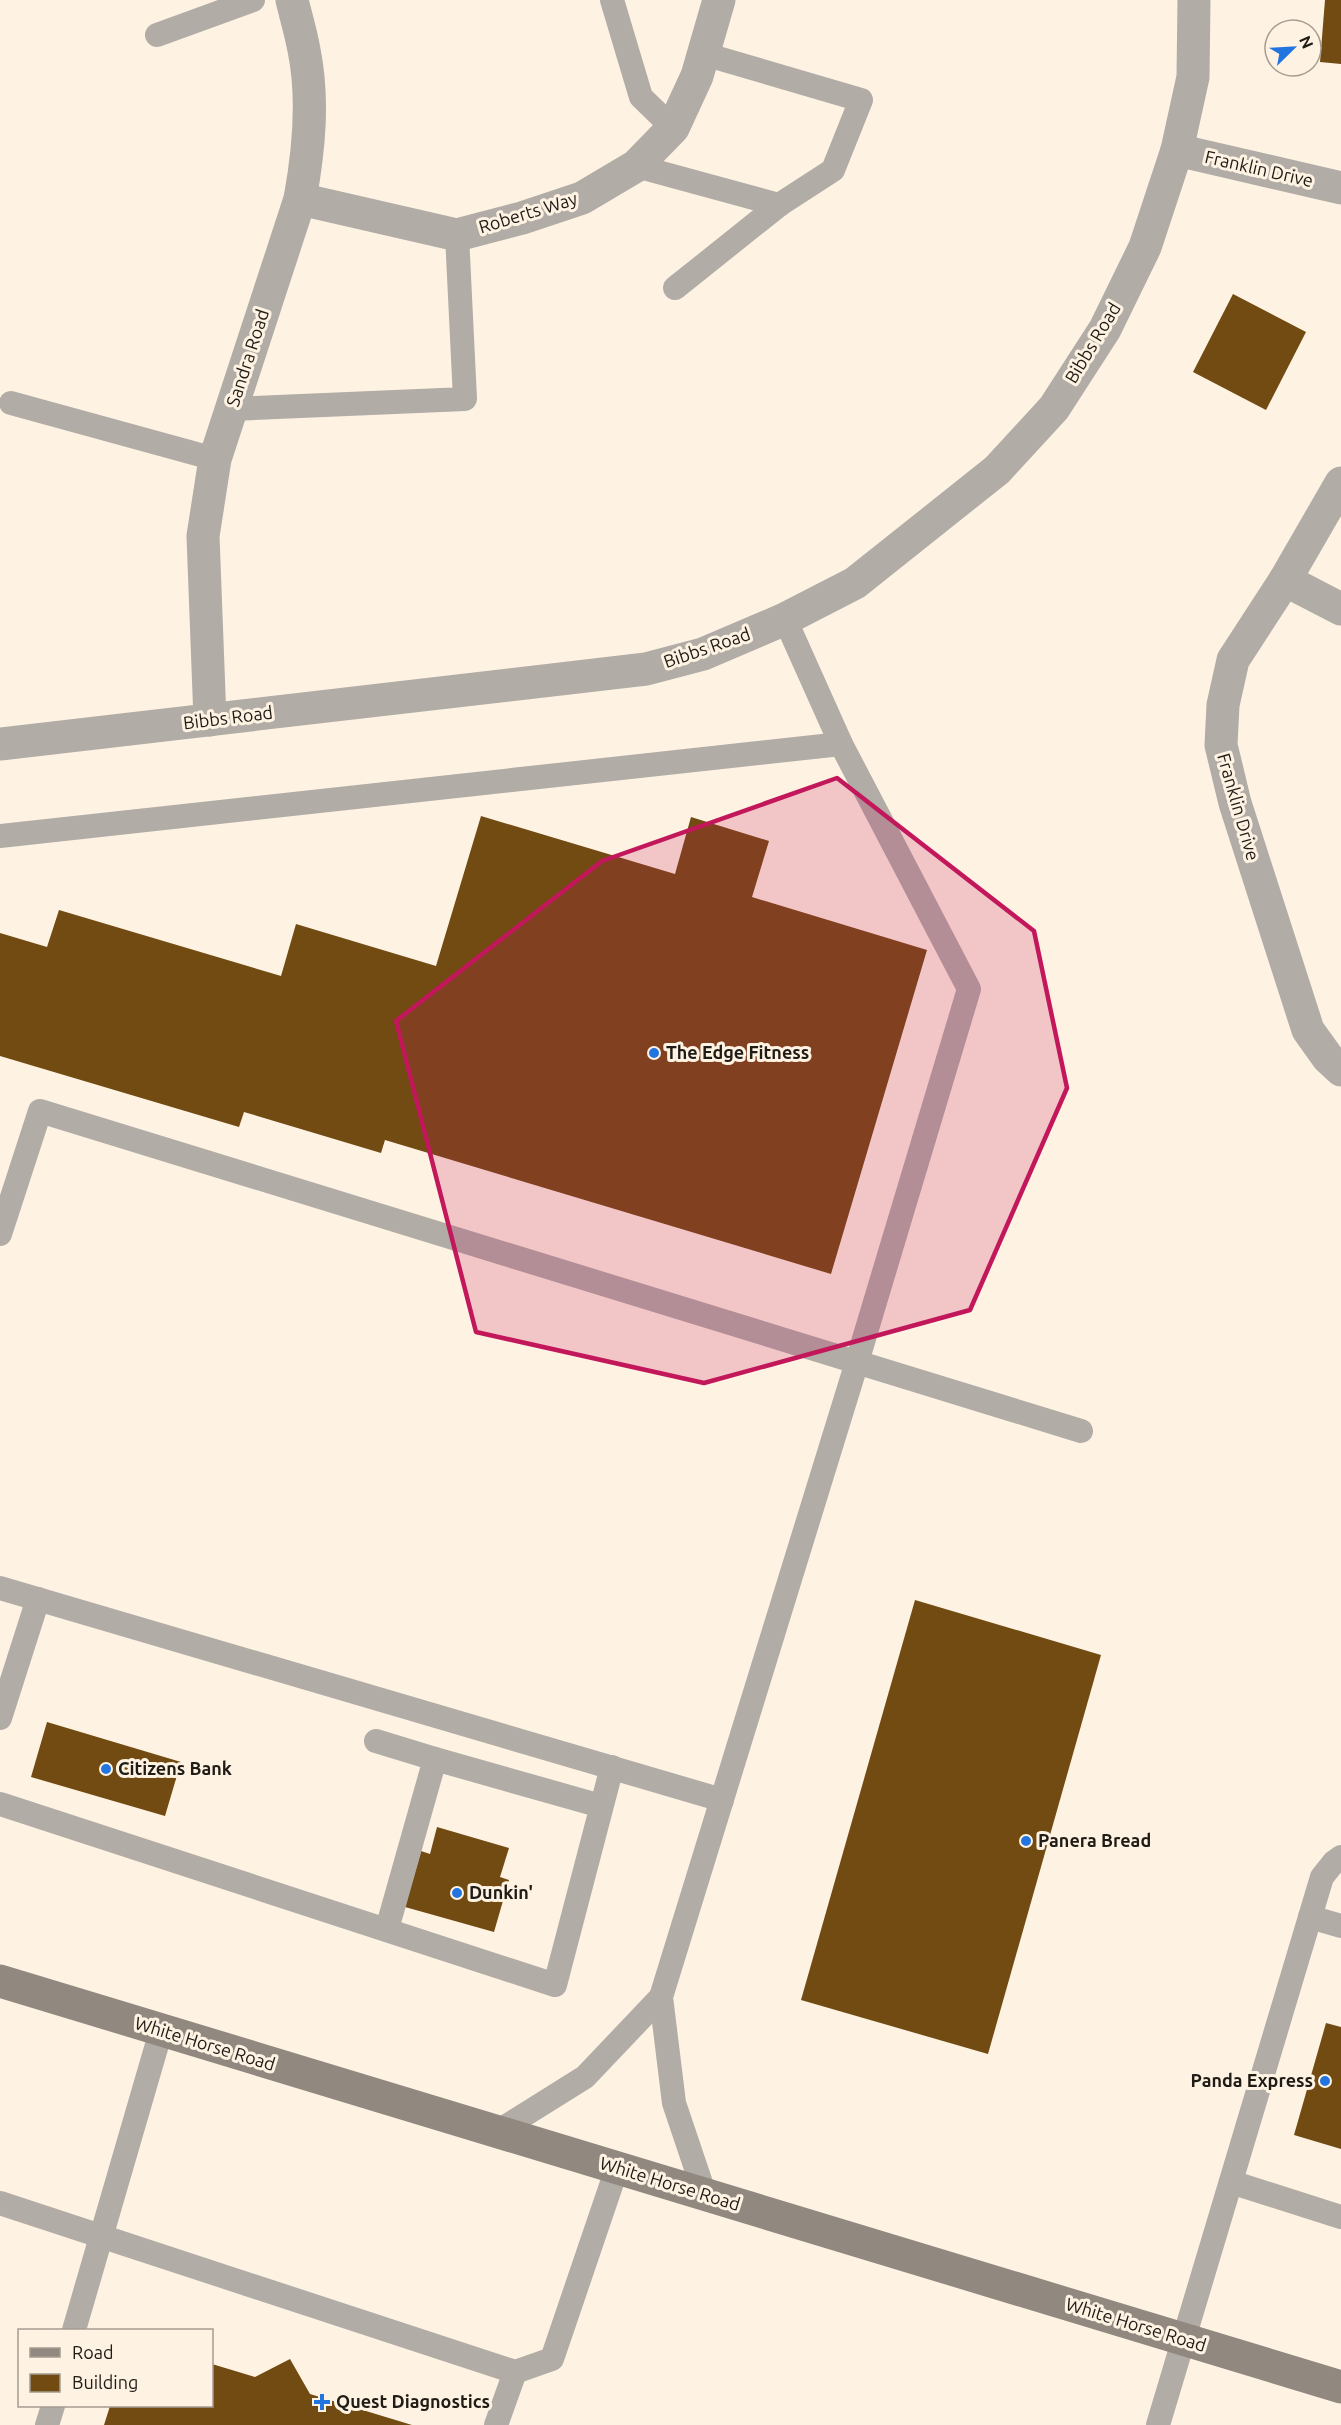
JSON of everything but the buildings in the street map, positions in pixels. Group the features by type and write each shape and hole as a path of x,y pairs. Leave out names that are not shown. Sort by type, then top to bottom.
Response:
{"main road":[{"name":"White Horse Road","path":"0,1981 1341,2387"}],"street":[{"name":"Sandra Road","path":"210,720 203,536 215,459 300,199 306,163 309,107 305,51 292,0"},
{"name":"Roberts Way","path":"300,199 457,235 522,218 582,198 636,166 673,128 698,76 719,0"},
{"name":"Bibbs Road","path":"0,744 646,669 704,654 785,619 855,583 997,470 1054,408 1105,329 1145,247 1177,150 1193,77 1194,0"},
{"name":"Franklin Drive","path":"1177,150 1341,188"},
{"name":"Franklin Drive","path":"1341,483 1285,580 1233,660 1223,705 1221,745 1235,803 1308,1030 1328,1058 1341,1070"},
{"path":"1285,580 1341,609"}],"lane":[{"path":"157,35 252,0"},
{"path":"612,0 640,97 673,128"},
{"path":"675,288 778,205 833,170 861,100 704,54"},
{"path":"636,166 778,205"},
{"path":"232,410 465,399 457,235"},
{"path":"11,403 215,459"},
{"path":"705,2195 674,2103 662,1997 969,988 841,744 785,619"},
{"path":"0,836 841,744"},
{"path":"0,1234 40,1111 1082,1431"},
{"path":"0,1588 722,1800"},
{"path":"0,1718 38,1599"},
{"path":"376,1741 601,1806"},
{"path":"387,1929 435,1759"},
{"path":"0,1804 555,1985 612,1767"},
{"path":"1158,2425 1322,1877 1341,1857"},
{"path":"1310,1917 1341,1926"},
{"path":"497,2132 585,2077 662,1997"},
{"path":"75,2329 161,2031"},
{"path":"0,2203 515,2372 552,2359 617,2168"},
{"path":"1231,2182 1341,2217"},
{"path":"495,2425 515,2372"},
{"path":"47,2425 53,2407"}],"highlighted area":[{"path":"837,778 1034,931 1067,1088 970,1310 704,1383 476,1332 396,1021 602,861"}],"place":[{"name":"The Edge Fitness","path":"654,1053"},
{"name":"Citizens Bank","path":"106,1769"},
{"name":"Panera Bread","path":"1026,1841"},
{"name":"Dunkin'","path":"457,1893"},
{"name":"Panda Express","path":"1325,2081"},
{"name":"Quest Diagnostics","path":"322,2402"}]}
